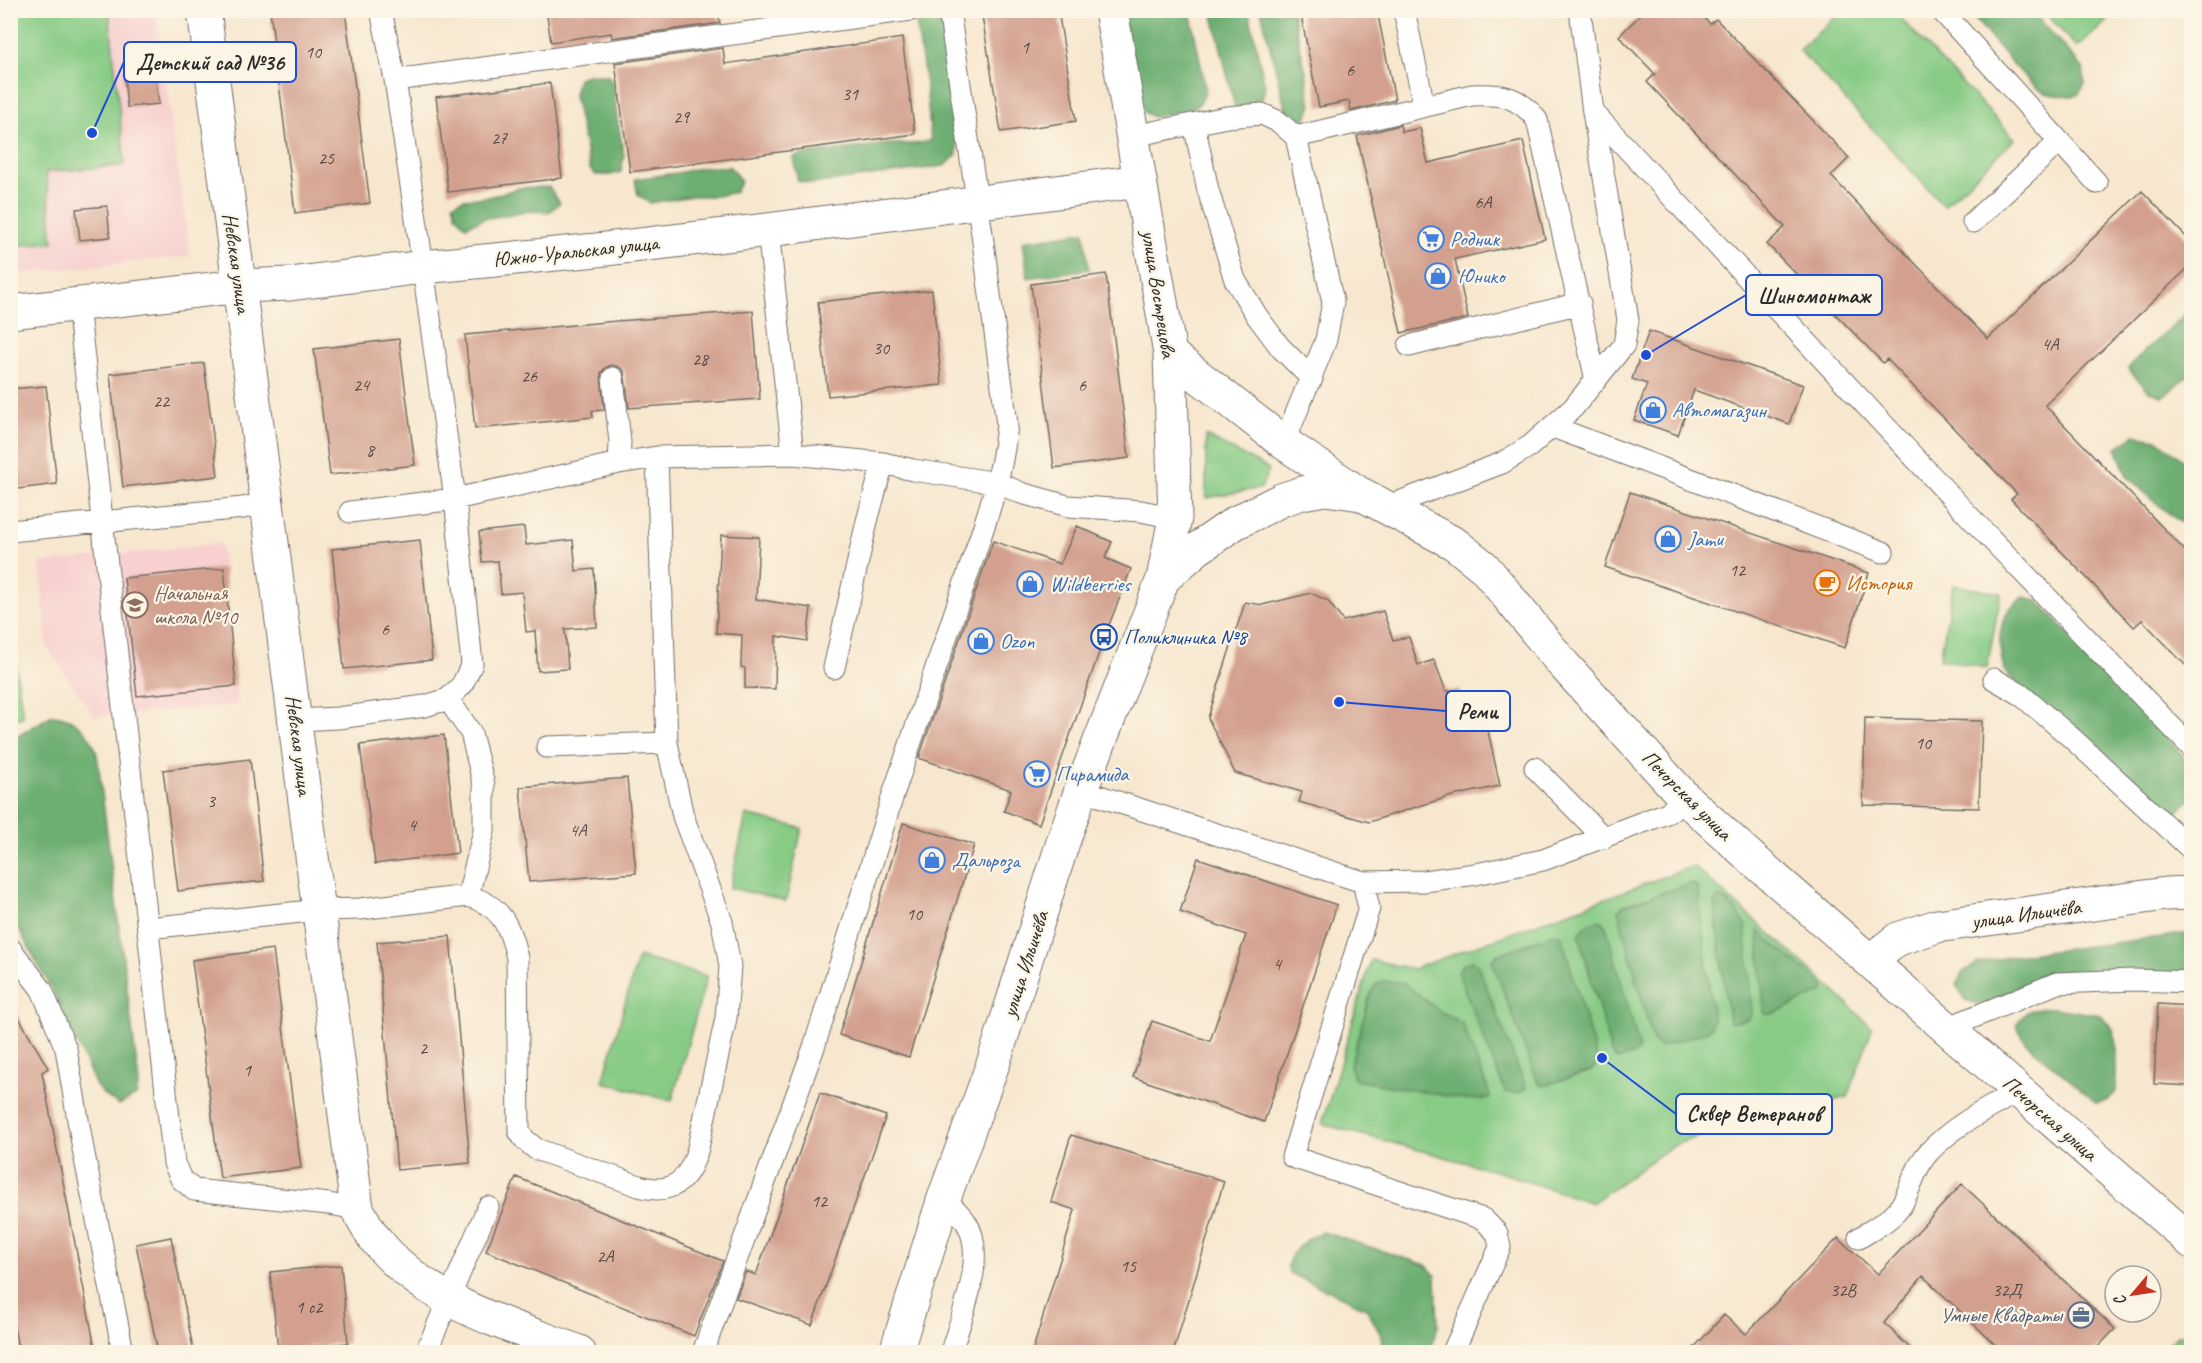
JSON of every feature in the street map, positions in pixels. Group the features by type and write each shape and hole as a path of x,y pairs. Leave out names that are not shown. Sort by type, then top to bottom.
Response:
{"main road":[{"name":"Невская улица","path":"204,10 357,1209 375,1240 406,1272 448,1300 579,1353"},
{"name":"улица Вострецова","path":"1111,10 1170,354 1175,518 1163,579"},
{"name":"Южно-Уральская улица","path":"10,312 240,286 290,284 423,267 768,230 1140,181"},
{"path":"1170,354 1284,443 1373,501"},
{"name":"Печорская улица","path":"1163,579 1197,549 1235,523 1281,500 1325,489 1373,501 1455,544 1484,567 1563,664 1686,799 2192,1242"},
{"name":"улица Ильичёва","path":"896,1353 944,1198 994,1061 1081,790 1163,579"},
{"name":"улица Ильичёва","path":"1870,961 1898,939 1937,926 2166,894 2192,893"}],"lane":[{"path":"296,720 338,718 425,706 448,699 462,685 472,664 455,499 423,267 395,80 381,10"},
{"path":"395,80 911,10"},
{"path":"703,1353 814,1047 896,789 998,483 1004,454 1007,424 978,203 949,10"},
{"path":"1404,10 1424,106"},
{"path":"1373,501 1502,463 1530,446 1553,427 1624,345 1628,320 1593,112 1581,10"},
{"path":"1941,10 2097,183"},
{"path":"1296,137 1472,95 1507,96 1529,109 1537,120 1596,380"},
{"path":"1593,112 1967,514 2192,748"},
{"path":"1132,136 1227,117 1262,114 1279,122 1296,137 1333,302 1326,340 1284,443"},
{"path":"1194,124 1211,200 1235,280 1280,346 1312,379"},
{"path":"1973,222 2059,142"},
{"path":"768,230 793,454"},
{"path":"1409,346 1580,303"},
{"path":"78,305 174,1162 181,1179 194,1191 329,1204 357,1209"},
{"path":"613,378 620,442 619,463"},
{"path":"1553,427 1883,552"},
{"path":"350,512 455,499 619,463 657,457 793,454 883,463 998,483 1021,494 1068,506 1141,511 1175,518"},
{"path":"147,928 320,910 360,909 468,896 483,900 504,920 513,939 517,958 519,1131 525,1140 536,1149 656,1191 681,1181 693,1167 698,1148 726,1018 730,966 722,922 683,816 667,743 657,457"},
{"path":"834,668 867,520 883,463"},
{"path":"10,531 243,508 267,503"},
{"path":"1994,679 2020,694 2074,740 2192,850"},
{"path":"448,699 471,733 484,785 484,831 468,896"},
{"path":"546,747 667,743"},
{"path":"1535,768 1604,838"},
{"path":"1081,790 1363,882 1424,881 1476,874 1543,860 1667,813 1686,799"},
{"path":"1363,882 1369,908 1292,1157 1483,1219 1497,1233 1500,1247 1453,1353"},
{"path":"10,948 42,990 66,1049 123,1353"},
{"path":"1947,1028 2057,983 2133,980 2192,982"},
{"path":"1858,1238 1886,1221 1902,1206 1926,1156 1942,1139 1953,1130 2019,1091"},
{"path":"944,1198 966,1221 975,1243 975,1263 951,1353"},
{"path":"426,1353 488,1207"}],"shaded area":[{"path":"10,11 156,11 190,256 11,274"},
{"name":"Начальная школа №10","path":"221,543 238,705 95,717 47,647 40,563"}],"green space":[{"path":"11,10 109,11 125,165 46,172 53,242 11,246"},
{"path":"1122,11 1190,11 1206,91 1200,103 1190,109 1153,117 1144,112"},
{"path":"1212,11 1249,11 1265,87 1262,99 1245,107 1235,108"},
{"path":"1261,11 1292,11 1307,77 1311,107 1305,120 1294,122 1287,115"},
{"path":"1841,11 1894,11 2015,139 1944,206 1799,50"},
{"path":"1968,11 2032,11 2083,68 2085,84 2078,95 2053,95 2037,88"},
{"path":"2044,11 2110,11 2114,15 2077,48"},
{"path":"929,16 941,18 957,130 957,155 944,166 812,184 798,181 793,158 799,155 931,141 926,85 916,22"},
{"path":"591,74 608,76 614,87 624,156 621,172 610,175 596,175 590,169 574,95 578,78"},
{"path":"705,167 730,167 741,181 735,192 650,203 638,195 635,179"},
{"path":"549,187 560,203 549,212 528,211 483,219 466,226 456,215 453,204 463,199 489,197 519,188"},
{"path":"1084,232 1089,269 1028,278 1023,241"},
{"path":"2191,309 2191,373 2163,397 2149,391 2128,369"},
{"path":"2134,435 2157,439 2191,467 2191,530 2158,505 2127,476 2116,448"},
{"path":"1206,436 1269,469 1261,488 1206,498"},
{"path":"1953,585 2001,593 1987,668 1940,659"},
{"path":"2023,597 2037,600 2180,752 2191,769 2191,799 2177,812 2155,805 2005,672 2000,648 2000,632 2010,608"},
{"path":"10,624 23,717 11,719 10,719"},
{"path":"52,715 68,719 81,727 91,739 97,754 139,1083 136,1096 119,1105 104,1095 96,1086 59,1003 11,915 10,741"},
{"path":"746,815 802,828 786,901 730,888"},
{"path":"1693,866 1827,984 1872,1028 1848,1097 1751,1119 1674,1145 1592,1203 1493,1170 1322,1124 1371,960 1413,969"},
{"path":"1691,883 1696,885 1698,891 1713,1020 1706,1032 1660,1047 1653,1041 1618,911 1622,906"},
{"path":"1718,897 1734,908 1745,925 1752,1013 1748,1019 1732,1023 1729,1021 1714,903"},
{"path":"1597,920 1602,921 1606,927 1639,1047 1637,1053 1617,1060 1611,1052 1579,935 1586,925"},
{"path":"1758,931 1822,984 1825,988 1823,992 1772,1014 1766,1014"},
{"path":"1556,933 1562,937 1598,1063 1591,1071 1543,1086 1538,1083 1492,961 1497,955"},
{"path":"2191,933 2191,975 2059,976 2026,984 1991,1002 1978,1004 1965,1000 1956,985 1963,972 1978,963 2014,956"},
{"path":"638,957 707,976 672,1101 603,1082"},
{"path":"1472,961 1477,963 1526,1088 1517,1093 1505,1092 1460,978 1458,971 1462,965"},
{"path":"1383,981 1404,983 1439,1011 1462,1023 1490,1095 1489,1098 1464,1099 1360,1081 1354,1077 1350,1066 1371,992"},
{"path":"2053,1008 2101,1015 2113,1029 2116,1045 2116,1092 2108,1100 2097,1103 2027,1044 2016,1025 2020,1019 2031,1010"},
{"path":"1323,1232 1426,1265 1436,1276 1438,1326 1429,1352 1385,1352 1382,1337 1366,1308 1289,1273 1288,1266 1293,1253 1304,1242"},
{"path":"2191,1332 2191,1352 2160,1352 2178,1335 2187,1336"}],"building":[{"path":"270,10 345,10 370,203 295,213"},
{"path":"546,10 718,10 720,23 612,38 611,33 551,42"},
{"path":"981,10 1058,10 1076,121 1001,132"},
{"path":"1300,10 1377,10 1395,100 1351,111 1349,101 1319,107"},
{"path":"1645,10 1697,10 1710,24 1716,19 1849,158 1831,176 1988,339 2142,191 2192,243 2192,264 2045,405 2192,558 2192,672 2142,620 2134,627 2011,499 2017,494 1887,359 1883,363 1767,244 1785,227 1647,82 1655,74 1619,36"},
{"path":"902,38 915,134 630,172 615,63 723,48 725,64"},
{"path":"155,72 159,104 127,107 124,75"},
{"path":"550,83 562,178 448,192 436,97"},
{"path":"1400,125 1402,132 1420,128 1428,163 1523,141 1545,239 1455,259 1468,318 1401,333 1357,136"},
{"path":"107,206 110,237 80,240 76,209"},
{"path":"1106,274 1129,458 1054,468 1031,284"},
{"path":"932,290 942,385 828,396 818,302"},
{"path":"753,311 760,399 629,408 624,371 611,365 601,373 604,410 592,411 593,417 475,429 465,335"},
{"path":"1649,331 1803,385 1789,424 1694,390 1678,435 1634,420 1647,384 1632,379"},
{"path":"399,339 415,465 330,475 314,349"},
{"path":"204,363 218,476 123,487 110,374"},
{"path":"46,386 57,484 10,490 10,389"},
{"path":"1630,492 1869,573 1845,648 1605,567"},
{"path":"1077,526 1112,542 1105,558 1131,569 1107,630 1039,824 1004,811 1011,790 919,758 993,541 1060,564"},
{"path":"524,527 526,545 573,540 576,571 594,569 597,627 565,629 568,669 538,671 535,631 526,632 522,592 501,594 498,561 482,562 479,532"},
{"path":"721,535 759,537 756,599 811,608 807,641 776,636 775,689 745,688 745,668 741,667 742,635 716,633"},
{"path":"420,540 432,660 344,669 332,549"},
{"path":"224,568 236,686 137,696 124,578"},
{"path":"1311,593 1328,601 1343,621 1383,611 1393,640 1409,637 1418,665 1434,660 1446,691 1459,690 1470,715 1484,712 1500,786 1448,797 1369,822 1299,802 1302,792 1235,773 1208,718 1245,602 1262,605"},
{"path":"1865,718 1982,721 1979,808 1863,805"},
{"path":"444,735 458,853 375,864 360,745"},
{"path":"250,759 264,881 178,891 163,770"},
{"path":"627,778 636,873 529,882 520,787"},
{"path":"903,823 974,845 909,1057 839,1035"},
{"path":"1198,858 1337,905 1264,1122 1133,1077 1152,1021 1210,1041 1246,935 1180,912"},
{"path":"450,936 470,1163 397,1170 377,942"},
{"path":"273,949 301,1168 220,1178 192,960"},
{"path":"10,1002 48,1068 42,1072 96,1353 19,1353 10,1307"},
{"path":"2158,1004 2192,1006 2192,1086 2154,1084"},
{"path":"820,1093 886,1116 812,1325 736,1298 746,1271 756,1275"},
{"path":"1071,1135 1224,1181 1173,1353 1032,1353 1075,1210 1051,1202"},
{"path":"516,1177 723,1261 694,1336 486,1251"},
{"path":"1962,1184 2103,1318 2103,1324 2110,1324 2115,1329 2092,1353 2004,1353 1923,1276 1884,1323 1915,1353 1689,1353 1724,1315 1746,1334 1838,1238 1878,1274"},
{"path":"171,1237 194,1353 158,1353 136,1244"},
{"path":"341,1265 348,1343 278,1350 270,1272"}],"place":[{"name":"Детский сад №36","path":"92,133"},
{"name":"Родник","path":"1431,239"},
{"name":"Юнико","path":"1438,276"},
{"name":"Шиномонтаж","path":"1646,355"},
{"name":"Автомагазин","path":"1653,410"},
{"name":"Jamu","path":"1668,539"},
{"name":"История","path":"1827,583"},
{"name":"Wildberries","path":"1030,584"},
{"name":"Начальная школа №10","path":"135,605"},
{"name":"Поликлиника №8","path":"1104,637"},
{"name":"Ozon","path":"981,641"},
{"name":"Реми","path":"1339,702"},
{"name":"Пирамида","path":"1037,774"},
{"name":"Дальроза","path":"932,860"},
{"name":"Сквер Ветеранов","path":"1602,1058"},
{"name":"Умные Квадраты","path":"2081,1315"}]}
